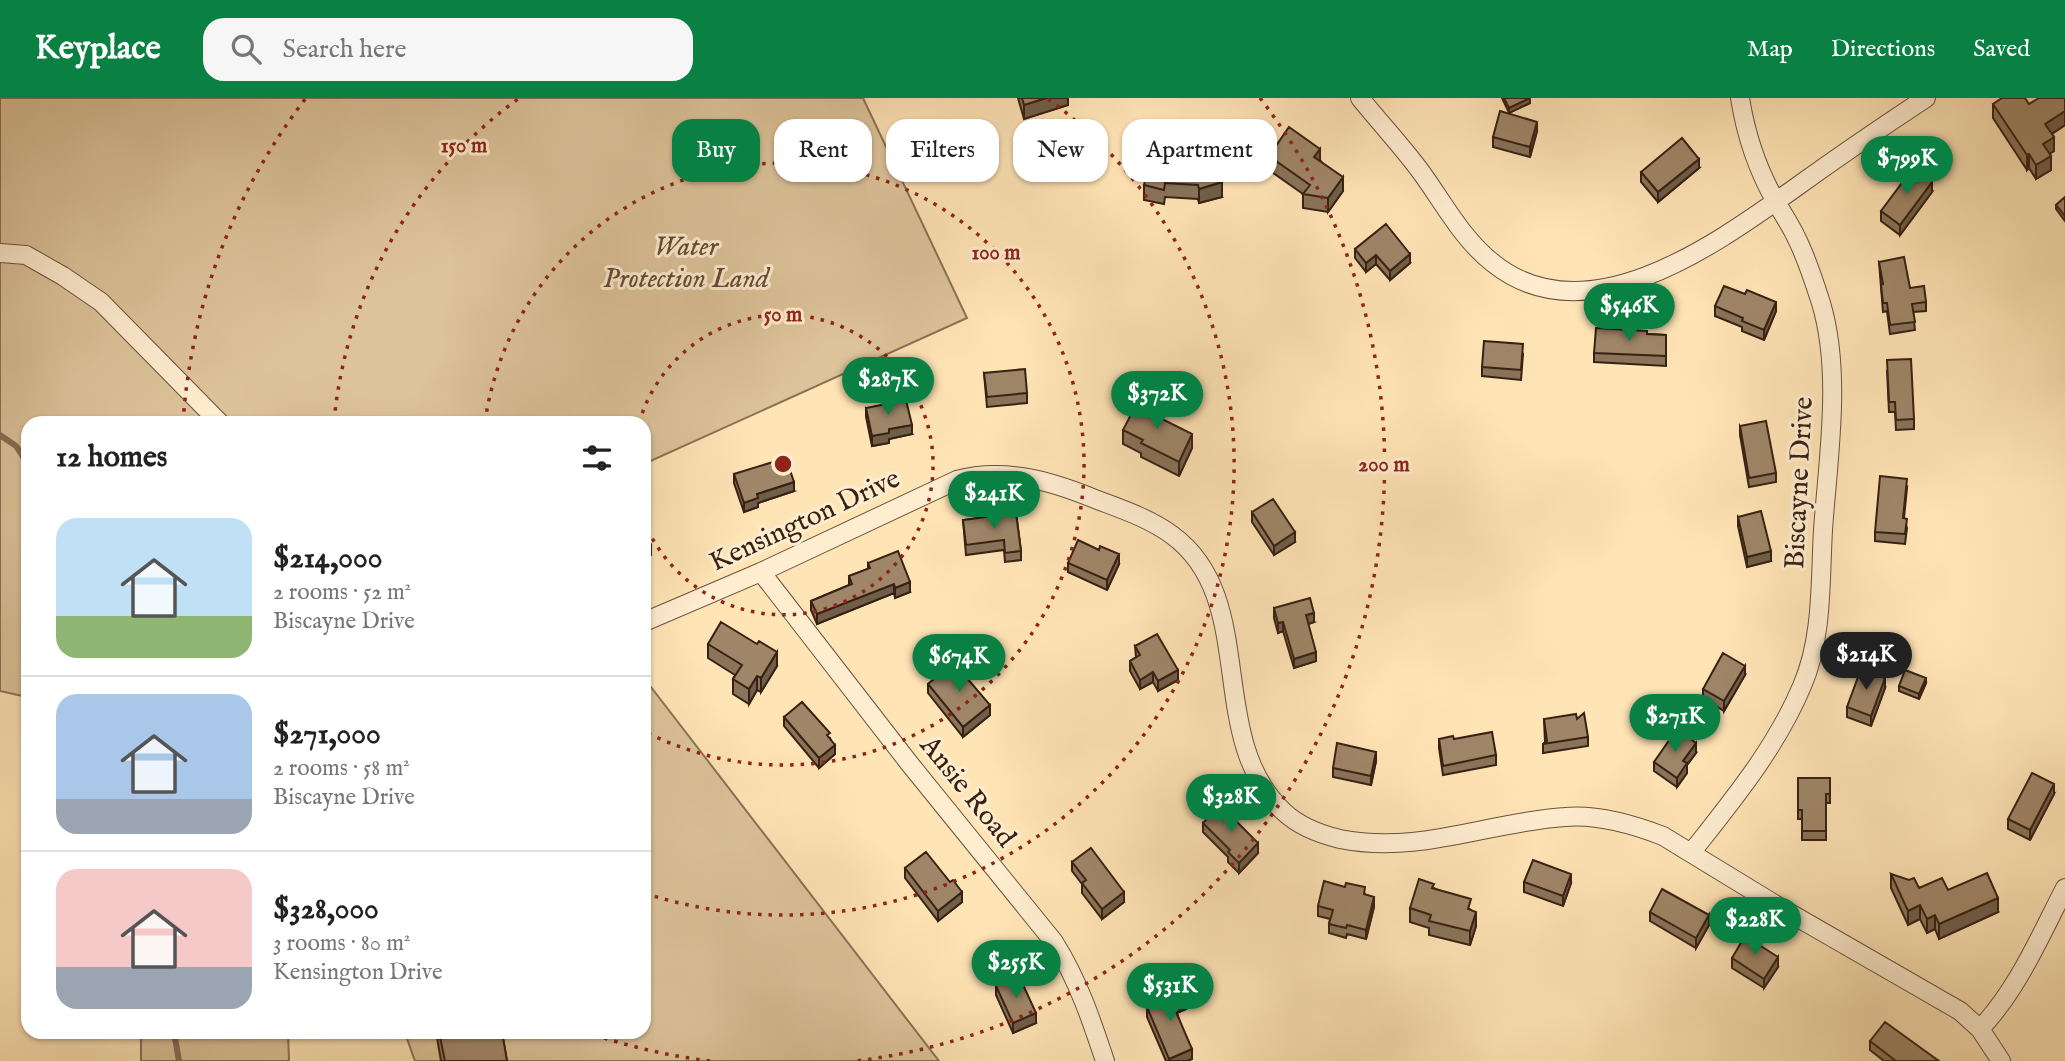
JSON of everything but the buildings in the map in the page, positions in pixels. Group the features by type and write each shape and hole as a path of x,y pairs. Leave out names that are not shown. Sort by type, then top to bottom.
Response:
{"street":[{"path":"1360,98 1484,256 1514,278 1541,286 1583,290 1604,288 1647,276 1698,253 1926,98"},
{"name":"Biscayne Drive","path":"1691,853 1756,767 1791,711 1809,667 1818,614 1832,387 1830,352 1822,307 1812,273 1749,142 1740,98"},
{"path":"0,253 26,255 101,302 213,416"},
{"name":"Kensington Drive","path":"651,619 761,572 946,484 968,477 1007,474 1069,489 1155,525 1172,535 1195,557 1209,583 1221,617 1237,721 1250,763 1265,790 1284,813 1308,830 1367,844 1396,844 1548,819 1582,817 1626,823 1645,829 1691,853 1781,908 1960,1010 1980,1029 2001,1061"},
{"name":"Ansie Road","path":"761,572 909,763 1054,942 1074,975 1105,1061"},
{"path":"1980,1029 2016,981 2065,888"}],"green space":[{"name":"Water Protection Land","path":"0,98 863,98 886,147 886,182 903,182 967,318 651,461 651,416 21,416 21,696 0,691"},
{"path":"651,687 939,1061 415,1061 407,1039 651,1039"},
{"path":"141,1039 288,1039 289,1061 141,1061"}],"waterway":[{"path":"0,435 16,446 21,454"},
{"path":"175,1039 179,1061"}]}
